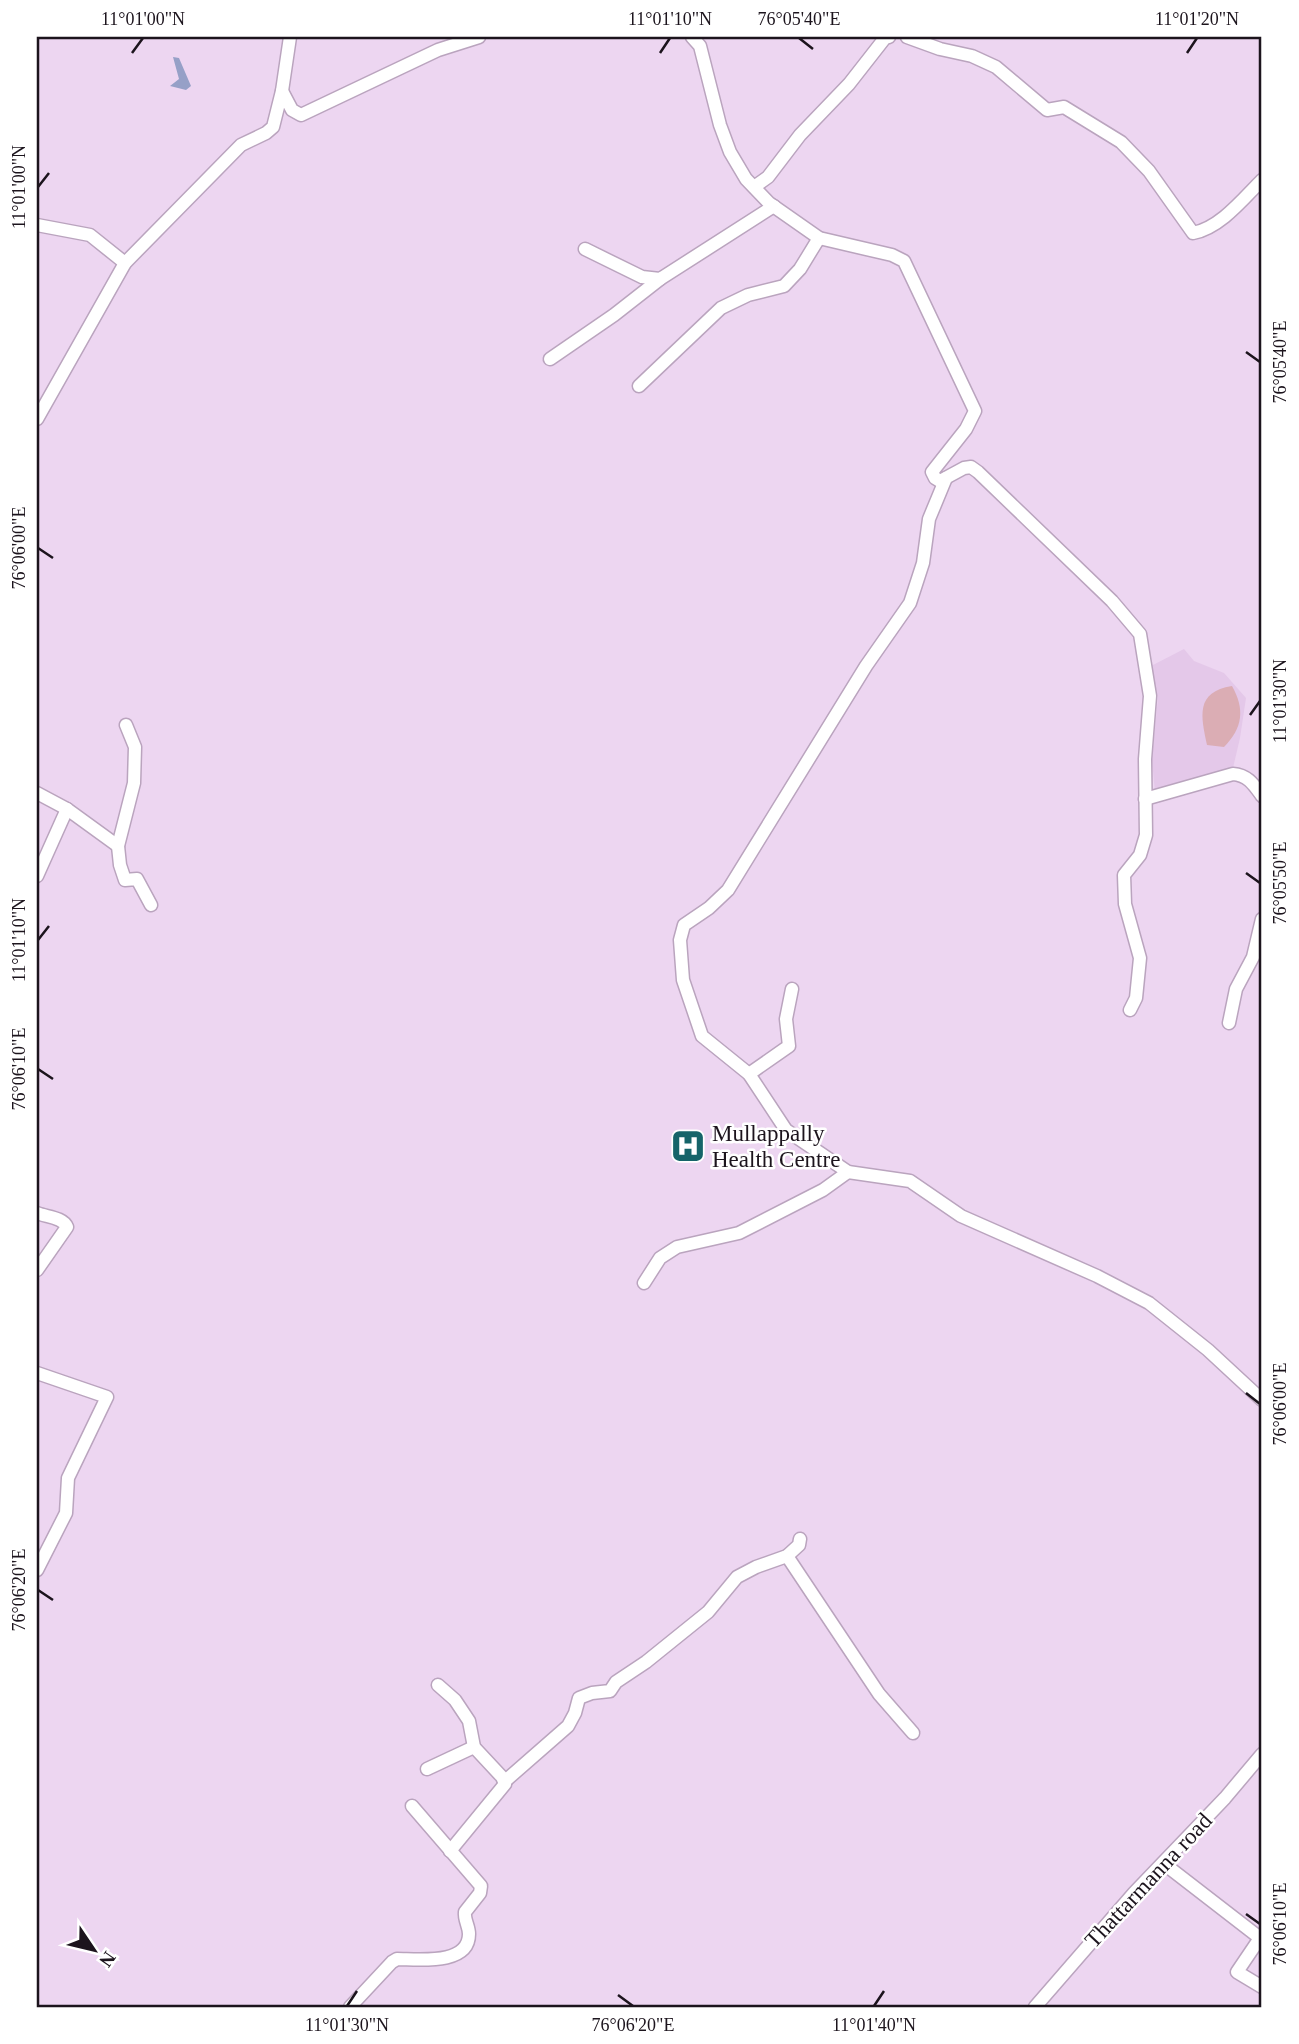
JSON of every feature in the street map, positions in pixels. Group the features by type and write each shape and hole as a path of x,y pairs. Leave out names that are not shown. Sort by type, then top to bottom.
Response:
{"street":[{"path":"37,419 125,263 241,145 273,127 282,91 290,37"},
{"path":"282,91 292,110 301,116 438,50 479,37"},
{"path":"692,37 700,46 720,125 730,152 746,179 774,206 819,238 892,255 904,261 975,411 966,429 932,472 934,478 940,481 971,467 978,472 1112,601 1140,634 1150,695 1145,759 1146,835 1140,855 1124,875 1125,904 1140,958 1136,998 1130,1010"},
{"path":"754,187 768,177 800,135 849,84 885,38 889,37"},
{"path":"907,37 940,49 972,56 996,67 1047,110 1063,107 1121,142 1149,171 1193,233 1200,232 1230,212 1262,180"},
{"path":"550,359 660,279 774,206"},
{"path":"37,225 90,235 125,263"},
{"path":"639,386 721,308 748,295 785,286 800,269 819,238"},
{"path":"585,249 642,277 660,279"},
{"path":"946,478 929,519 923,563 910,603 866,666 728,890 709,908 684,925 680,940 683,980 702,1036 749,1074 786,1130 848,1172 910,1181 961,1216 1097,1276 1149,1303 1208,1350 1262,1400"},
{"path":"125,725 135,747 134,783 118,846 120,865 125,880 137,879 151,905"},
{"path":"1145,799 1233,774 1242,775 1251,781 1262,796"},
{"path":"37,793 67,809 118,846"},
{"path":"37,876 67,809"},
{"path":"1229,1023 1236,989 1258,958 1262,919"},
{"path":"749,1074 789,1046 786,1019 792,989"},
{"path":"644,1283 660,1258 677,1247 739,1233 823,1190 848,1172"},
{"path":"37,1213 61,1220 67,1227 37,1270"},
{"path":"37,1373 107,1397 68,1478 66,1513 37,1570"},
{"path":"450,1851 504,1782 568,1726 579,1698 610,1691 616,1682 646,1662 708,1612 737,1577 787,1556 799,1545 800,1539"},
{"path":"787,1556 879,1694 913,1733"},
{"path":"438,1685 455,1700 469,1721 474,1747 504,1782"},
{"path":"427,1769 474,1747"},
{"name":"Thattarmanna road","path":"1035,2007 1133,1893 1234,1788 1262,1754"},
{"path":"350,2007 397,1959 433,1960 451,1957 464,1948 469,1933 465,1912 480,1893 481,1886 412,1806"},
{"path":"1163,1863 1260,1938 1237,1972 1262,1987"}],"shaded area":[{"path":"1184,649 1194,661 1224,673 1246,698 1240,738 1233,768 1155,793 1152,760 1158,697 1151,666"},
{"path":"1232,686 1240,710 1235,733 1224,747 1207,745 1203,707 1212,694"}],"water":[{"path":"173,57 179,58 191,86 186,90 170,86 179,79"}],"place":[{"name":"Mullappally Health Centre","path":"688,1146"}]}
